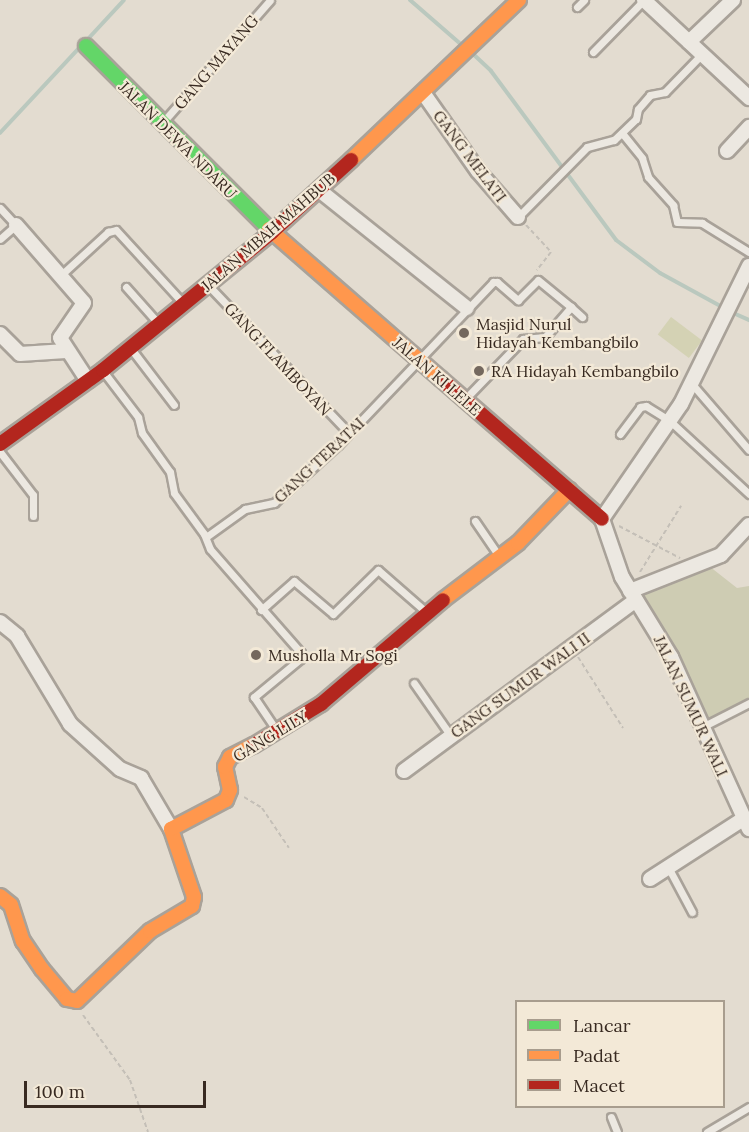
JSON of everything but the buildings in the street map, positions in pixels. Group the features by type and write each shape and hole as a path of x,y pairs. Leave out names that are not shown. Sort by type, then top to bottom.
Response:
{"street":[{"name":"JALAN MBAH MAHBUB","path":"0,444 103,370 272,232 470,51 519,0"},
{"path":"644,0 749,98"},
{"path":"689,42 733,0"},
{"name":"JALAN DEWA NDARU","path":"86,46 161,125 272,232"},
{"name":"GANG MELATI","path":"424,94 478,171 518,216"},
{"path":"727,151 749,127"},
{"path":"319,189 467,308"},
{"path":"16,225 61,274 85,305 60,336 66,351 88,381"},
{"name":"JALAN KI LELE","path":"272,232 602,519"},
{"path":"602,519 670,421 692,384 730,310 749,266"},
{"path":"0,334 20,354 66,351"},
{"name":"GANG LILY","path":"230,793 227,760 248,745 278,732 321,704 427,613 500,558 569,490"},
{"name":"JALAN SUMUR WALI","path":"602,519 633,595 671,657 746,824"},
{"name":"GANG SUMUR WALI II","path":"404,771 571,647 633,595 724,554 749,525"},
{"path":"0,622 17,636 70,724 120,769 141,778 171,829 194,903 150,931 73,1002 35,960 11,905 0,896"},
{"path":"171,829 219,805 230,793"},
{"path":"650,879 746,824"}],"lane":[{"name":"GANG MAYANG","path":"161,125 270,0"},
{"path":"578,7 584,0"},
{"path":"593,52 644,0"},
{"path":"518,216 587,147 610,142 622,133 652,94 666,91 702,54"},
{"path":"622,133 642,158 648,177 674,207 677,222 702,223 749,252"},
{"path":"0,208 16,225 0,239"},
{"path":"61,274 108,231 116,230 184,304"},
{"path":"537,280 582,317"},
{"name":"GANG TERATAI","path":"206,537 245,509 274,503 349,433 495,281 518,300 537,280"},
{"name":"GANG FLAMBOYAN","path":"208,285 349,433"},
{"path":"126,287 159,325"},
{"path":"464,400 522,340 545,337 571,308"},
{"path":"130,348 174,405"},
{"path":"103,370 138,417 141,430 170,472 174,493 206,537 216,557 302,655 254,697 278,732"},
{"path":"692,384 749,450"},
{"path":"620,434 643,405 670,421 749,494"},
{"path":"0,452 33,495 33,516"},
{"path":"475,521 500,558"},
{"path":"261,610 294,581 334,614 378,570 427,613"},
{"path":"414,683 451,736"},
{"path":"702,727 749,703"},
{"path":"668,867 692,912"},
{"path":"707,1132 749,1107"},
{"path":"611,1117 617,1132"}],"path":[{"path":"518,216 551,251 535,273 537,280"},
{"path":"633,595 657,543 681,506"},
{"path":"602,519 657,543 690,568"},
{"path":"571,647 624,728"},
{"path":"230,793 261,808 289,848"},
{"path":"73,1002 130,1080 148,1132"}],"shaded area":[{"path":"671,317 702,340 689,358 658,335"},
{"path":"709,566 737,588 749,586 749,699 705,721 638,594"}],"waterway":[{"path":"87,40 124,0"},
{"path":"410,0 464,47"},
{"path":"0,133 79,48"},
{"path":"472,53 491,71 616,240 660,273 724,308"},
{"path":"731,312 749,320"}],"traffic: fast":[{"path":"86,46 269,229"}],"traffic: slow":[{"path":"351,160 519,0"},
{"path":"269,229 441,379"},
{"path":"443,600 518,543 569,490"},
{"path":"0,896 11,905 23,941 42,969 67,999 77,1001 150,931 192,906 194,897 171,829 226,800 230,790 225,767 230,757 254,745"}],"traffic: jam":[{"path":"0,444 103,370 272,232 351,160"},
{"path":"441,379 602,519"},
{"path":"254,745 321,704 443,600"}],"place":[{"name":"Masjid Nurul Hidayah Kembangbilo","path":"464,333"},
{"name":"RA Hidayah Kembangbilo","path":"479,371"},
{"name":"Musholla Mr Sogi","path":"256,655"}]}
